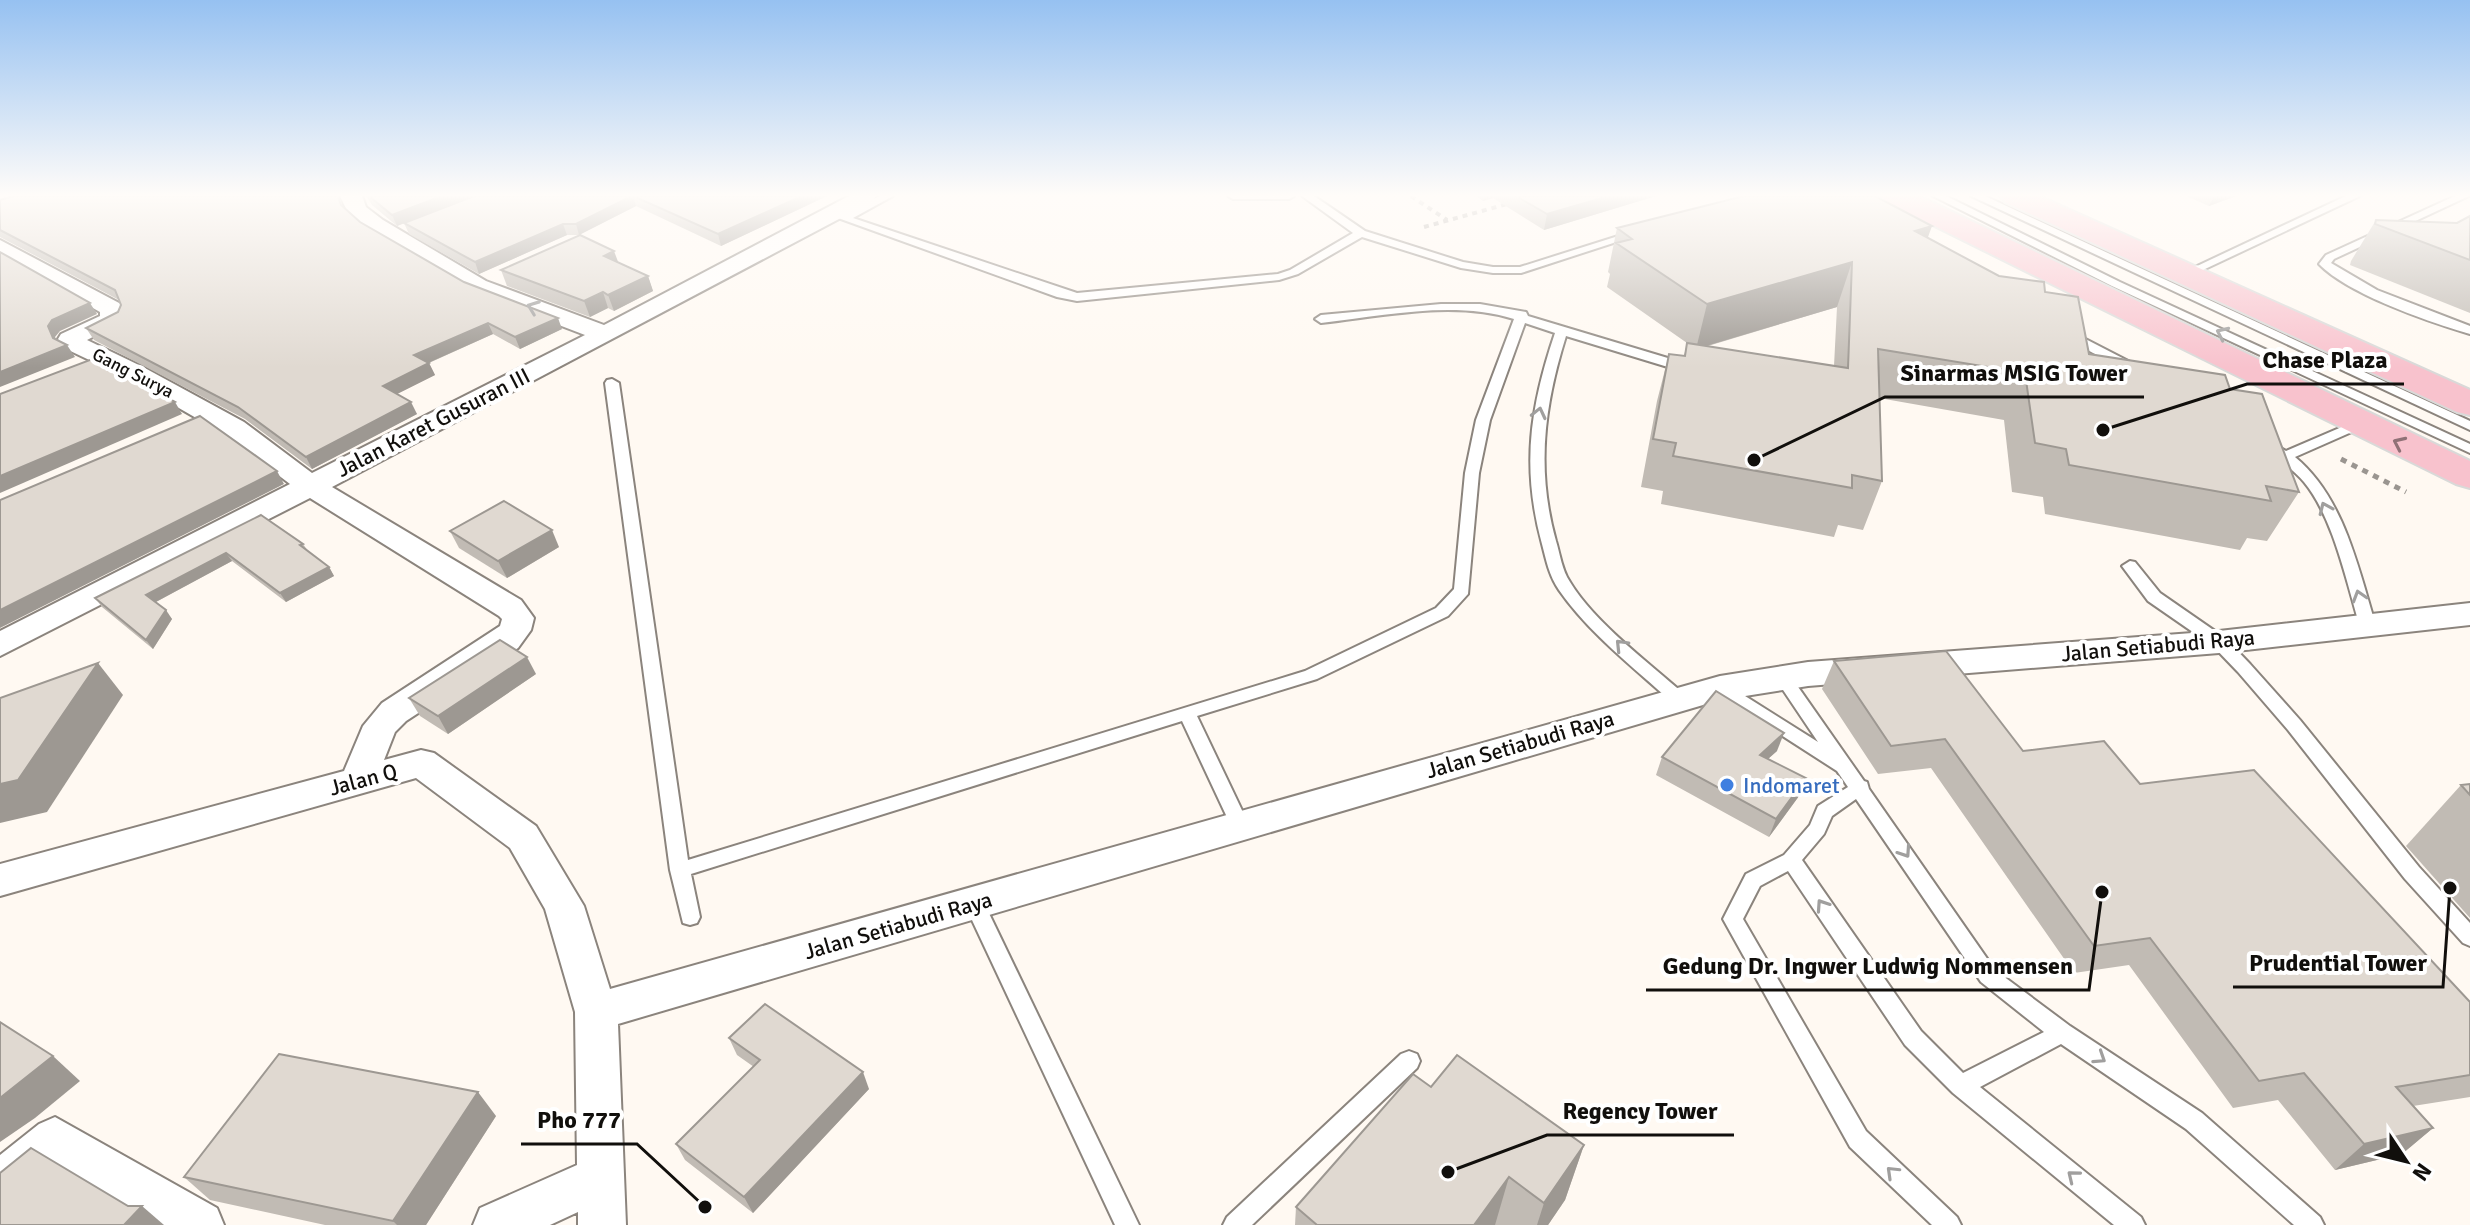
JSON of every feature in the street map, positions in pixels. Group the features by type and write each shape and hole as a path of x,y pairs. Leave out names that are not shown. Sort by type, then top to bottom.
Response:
{"main road":[{"path":"1996,253 2355,439 2470,476"},
{"path":"2137,253 2470,404"}],"street":[{"name":"Gang Surya","path":"11,253 112,309 113,317 109,321 70,339 234,428 309,485 510,608 518,618 515,630 506,640 394,712 380,726 358,780"},
{"path":"429,253 478,286 606,334"},
{"name":"Jalan Karet Gusuran III","path":"0,645 765,253"},
{"path":"478,286 506,274"},
{"path":"65,373 105,357"},
{"path":"182,427 210,414"},
{"name":"Jalan Setiabudi Raya","path":"596,1012 1720,688 1783,678 2219,642 2367,623 2470,614"},
{"name":"Jalan Q","path":"0,880 421,763 523,837 564,906 596,1012"},
{"path":"596,1012 602,1225"},
{"path":"0,1184 55,1139 200,1225"},
{"path":"497,1225 600,1178"}],"lane":[{"path":"944,253 1077,297 1279,277 1326,253"},
{"path":"1424,253 1461,265 1521,270 1574,253"},
{"path":"2054,253 2470,449"},
{"path":"2099,253 2470,426"},
{"path":"2184,275 2231,253"},
{"path":"2338,253 2325,264 2334,273 2470,330"},
{"path":"1321,319 1429,309 1480,308 1522,315 1562,331 1699,373"},
{"path":"680,870 1311,675 1442,612 1462,590 1472,473 1483,420 1522,315"},
{"path":"2050,325 2148,377"},
{"path":"1562,331 1535,426 1539,511 1562,584 1678,698"},
{"path":"612,383 680,870 690,917"},
{"path":"2251,435 2286,456 2315,486 2350,569 2367,623"},
{"path":"2286,456 2355,439"},
{"path":"2130,566 2154,597 2219,642 2294,725 2412,873 2470,937"},
{"path":"1783,678 1988,976 2062,1033 2194,1121 2312,1225"},
{"path":"1720,688 1855,779"},
{"path":"1187,713 1240,825"},
{"path":"1855,779 1825,811 1817,829 1791,860 1753,880 1733,919 1858,1139 1949,1225"},
{"path":"1791,860 1913,1038 1961,1086 2133,1225"},
{"path":"974,903 1127,1225"},
{"path":"1961,1086 2062,1033"},
{"path":"1235,1225 1409,1061"}],"path":[{"path":"2355,439 2339,459 2406,492"}],"building":[{"path":"2,253 90,303 52,320 48,326 53,338 67,345 0,372"},
{"path":"44,253 414,253 464,282 558,318 515,337 488,323 414,355 429,363 383,386 411,402 306,457 238,407 86,328 118,312 121,305 115,290"},
{"path":"459,253 495,253 475,262"},
{"path":"539,253 610,253 604,256 648,276 608,295 603,292 584,301 501,270"},
{"path":"1631,253 1956,253 1999,276 2044,282 2045,292 2078,297 2089,354 2225,375 2230,389 2262,394 2299,492 2266,486 2271,501 2069,465 2066,449 2035,443 2025,373 1878,349 1882,481 1852,475 1852,488 1673,456 1676,443 1653,439 1669,354 1685,356 1687,343 1848,368 1852,262 1707,304"},
{"path":"2452,253 2470,253 2470,260"},
{"path":"95,358 175,402 0,476 0,394"},
{"path":"200,416 277,471 0,610 0,500"},
{"path":"504,501 552,530 498,561 450,531"},
{"path":"261,515 303,544 300,545 329,567 280,593 226,553 146,595 166,610 146,640 95,598"},
{"path":"500,640 527,657 438,716 409,698"},
{"path":"1946,651 2023,751 2104,741 2140,784 2254,770 2470,1002 2470,1075 2396,1087 2433,1128 2364,1144 2304,1073 2259,1081 2150,938 2094,946 1945,739 1891,746 1834,661"},
{"path":"98,663 18,780 0,784 0,698"},
{"path":"1716,691 1784,733 1760,755 1806,778 1776,819 1662,757"},
{"path":"2470,784 2470,795 2461,785"},
{"path":"765,1004 863,1072 744,1197 676,1144 760,1060 729,1038"},
{"path":"0,1022 53,1056 0,1098"},
{"path":"279,1054 478,1092 393,1221 184,1177"},
{"path":"1457,1055 1584,1145 1544,1203 1509,1177 1474,1225 1317,1225 1296,1207 1413,1074 1431,1087"},
{"path":"31,1148 128,1206 142,1206 124,1225 0,1225 0,1173"}],"place":[{"name":"Chase Plaza","path":"2103,430"},
{"name":"Sinarmas MSIG Tower","path":"1754,460"},
{"name":"Indomaret","path":"1727,785"},
{"name":"Prudential Tower","path":"2450,888"},
{"name":"Gedung Dr. Ingwer Ludwig Nommensen","path":"2102,892"},
{"name":"Regency Tower","path":"1448,1172"},
{"name":"Pho 777","path":"705,1207"}]}
